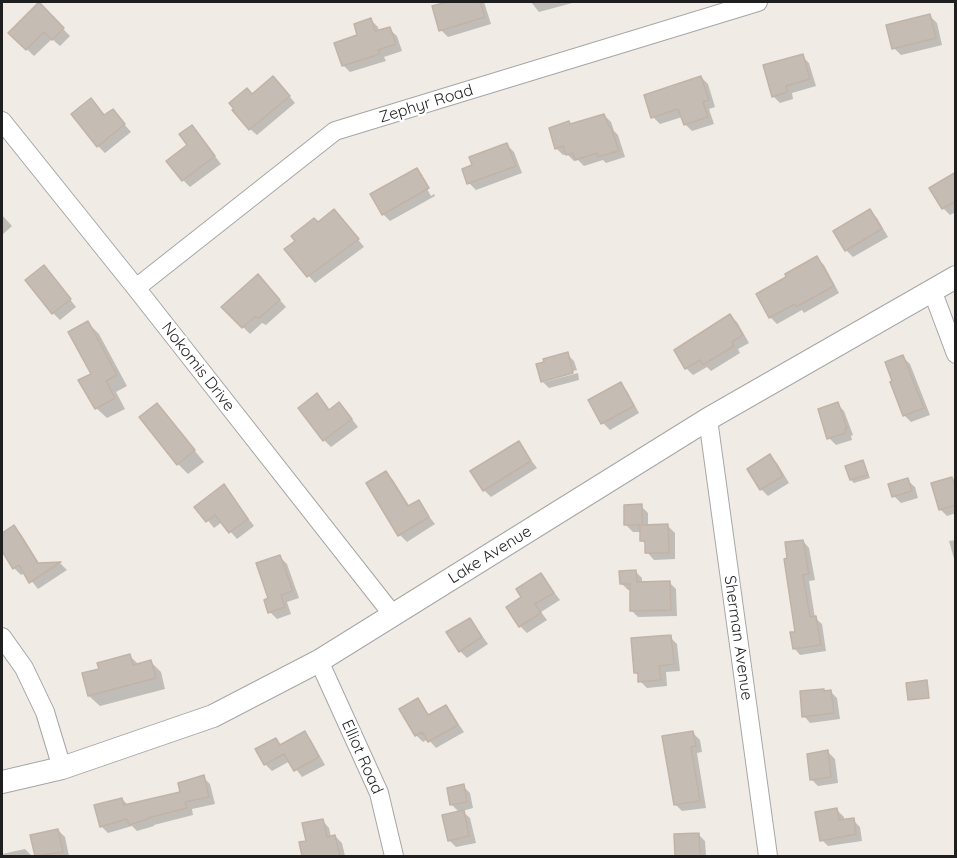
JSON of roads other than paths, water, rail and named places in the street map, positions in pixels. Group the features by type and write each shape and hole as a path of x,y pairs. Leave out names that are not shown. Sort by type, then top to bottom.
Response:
{"street":[{"name":"Zephyr Road","path":"136,288 336,132 758,2"},
{"name":"Nokomis Drive","path":"2,121 393,615"},
{"name":"Lake Avenue","path":"2,782 62,768 213,716 319,661 708,419 956,277"},
{"path":"932,290 956,354"},
{"name":"Sherman Avenue","path":"708,419 768,856"},
{"path":"2,637 24,668 45,712 62,768"},
{"name":"Elliot Road","path":"319,661 379,793 394,856"}]}
